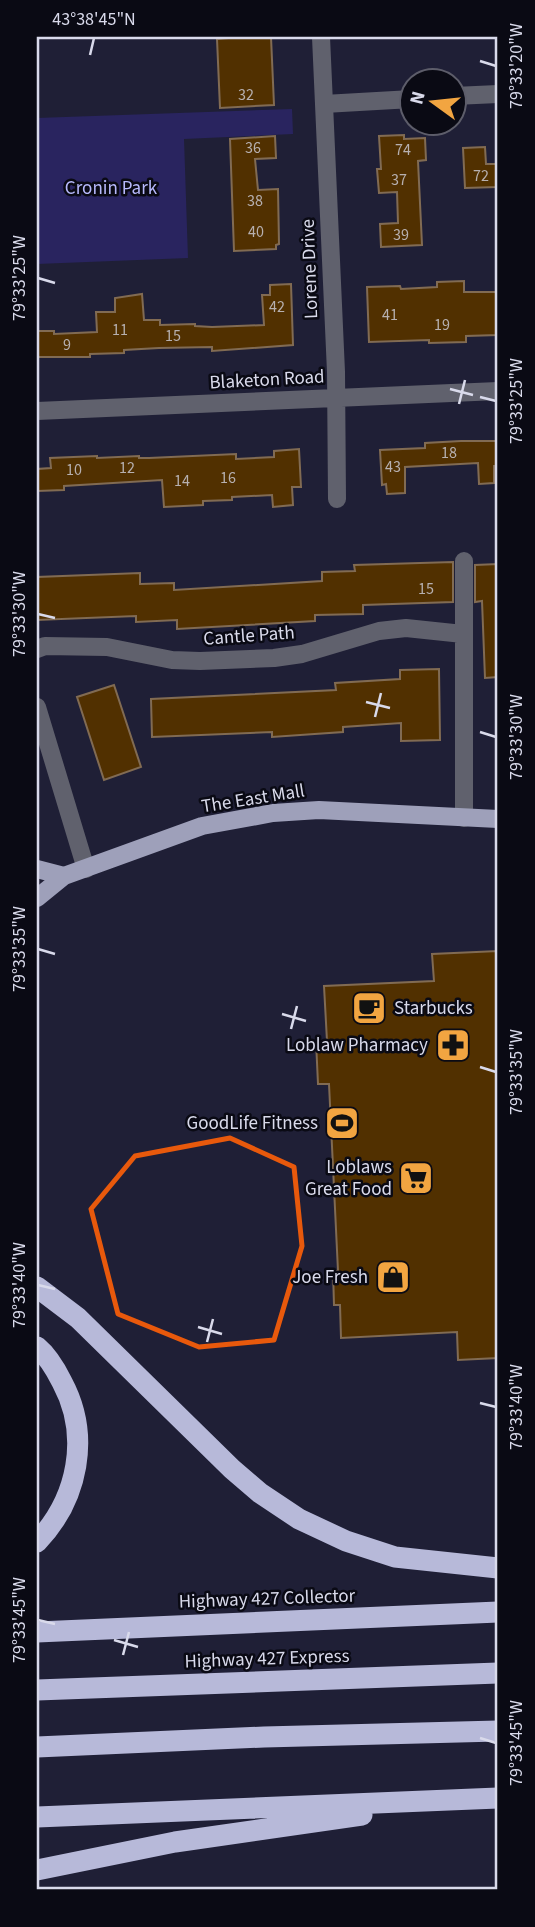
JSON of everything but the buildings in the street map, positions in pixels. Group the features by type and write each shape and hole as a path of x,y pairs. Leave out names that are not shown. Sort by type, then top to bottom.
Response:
{"highway":[{"path":"37,1287 78,1318 232,1469 260,1493 299,1519 346,1541 395,1558 498,1568"},
{"path":"37,1347 57,1372 70,1399 75,1413 78,1441 75,1474 70,1491 62,1509 37,1542"},
{"name":"Highway 427 Collector","path":"37,1632 498,1612"},
{"name":"Highway 427 Express","path":"37,1690 498,1673"},
{"path":"37,1747 264,1737 498,1731"},
{"path":"37,1817 491,1798"},
{"path":"37,1870 175,1842 491,1798"}],"main road":[{"name":"The East Mall","path":"37,898 64,876 202,826 273,813 319,810 498,819"},
{"path":"37,869 64,876"}],"street":[{"name":"Lorene Drive","path":"321,37 337,398 337,499"},
{"path":"468,95 498,94"},
{"path":"324,104 398,100"},
{"name":"Blaketon Road","path":"37,411 498,391"},
{"path":"464,561 464,818"},
{"name":"Cantle Path","path":"37,649 46,646 107,646 172,660 274,659 302,654 379,631 406,628 463,634"},
{"path":"37,706 86,869"}],"highlighted area":[{"path":"230,1138 294,1167 302,1246 274,1340 199,1347 118,1314 91,1209 135,1156"}],"green space":[{"name":"Cronin Park","path":"292,109 293,134 184,139 188,258 37,264 37,118"}],"place":[{"name":"Starbucks","path":"369,1008"},
{"name":"Loblaw Pharmacy","path":"453,1045"},
{"name":"GoodLife Fitness","path":"342,1123"},
{"name":"Loblaws Great Food","path":"416,1178"},
{"name":"Joe Fresh","path":"393,1277"}]}
